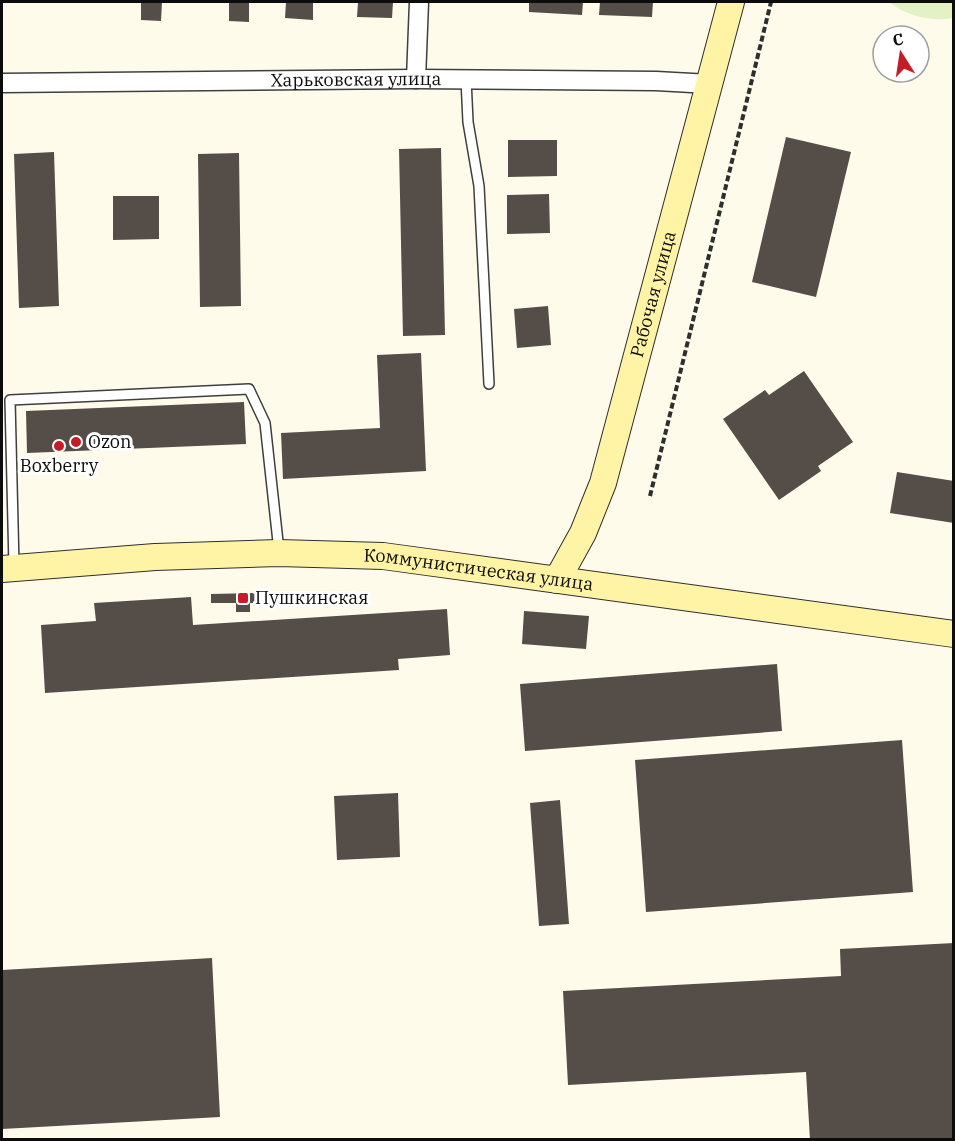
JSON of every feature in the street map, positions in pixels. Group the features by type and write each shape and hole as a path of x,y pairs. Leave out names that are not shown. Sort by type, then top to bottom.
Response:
{"street":[{"path":"416,79 419,2"},
{"name":"Рабочая улица","path":"557,580 583,533 603,483 731,2"},
{"name":"Харьковская улица","path":"2,83 466,79 656,81 710,84"},
{"name":"Коммунистическая улица","path":"8,569 154,557 279,553 383,556 954,634"}],"lane":[{"path":"466,79 468,122 479,186 489,384"},
{"path":"8,569 9,400 249,388 265,423 279,553"}],"path":[{"path":"650,496 771,2"}],"green space":[{"path":"889,2 953,2 953,18 920,17 903,11"}],"building":[{"path":"141,2 162,2 161,21 141,20"},
{"path":"229,2 249,2 249,22 229,21"},
{"path":"286,2 313,2 313,20 285,18"},
{"path":"358,2 393,2 392,18 357,17"},
{"path":"529,2 583,2 582,15 529,12"},
{"path":"600,2 653,2 652,17 599,15"},
{"path":"786,137 851,152 816,297 752,282"},
{"path":"508,140 557,140 557,176 508,177"},
{"path":"441,148 445,335 403,336 399,149"},
{"path":"54,152 59,306 19,308 14,154"},
{"path":"239,153 241,306 200,307 198,154"},
{"path":"549,194 550,233 507,234 507,195"},
{"path":"113,196 159,196 159,239 113,240"},
{"path":"548,306 551,345 517,348 514,309"},
{"path":"421,353 426,471 283,479 281,433 380,428 377,355"},
{"path":"804,371 853,442 818,466 821,471 779,500 723,419 765,390 769,395"},
{"path":"244,402 246,444 27,453 26,411"},
{"path":"897,472 954,481 954,523 890,513"},
{"path":"257,593 257,603 250,603 250,612 236,612 236,603 211,603 211,594"},
{"path":"191,597 193,625 447,609 450,655 398,659 399,670 45,693 41,625 96,621 94,603"},
{"path":"524,611 589,616 586,649 522,644"},
{"path":"777,664 782,731 525,751 520,684"},
{"path":"902,740 913,892 646,912 635,760"},
{"path":"398,793 400,857 337,860 334,796"},
{"path":"560,800 569,924 539,926 530,803"},
{"path":"954,943 954,1140 810,1140 806,1072 568,1085 563,991 841,976 840,949"},
{"path":"212,958 220,1117 2,1129 2,970"}],"place":[{"name":"Ozon","path":"76,442"},
{"name":"Boxberry","path":"59,446"},
{"name":"Пушкинская","path":"243,598"}]}
